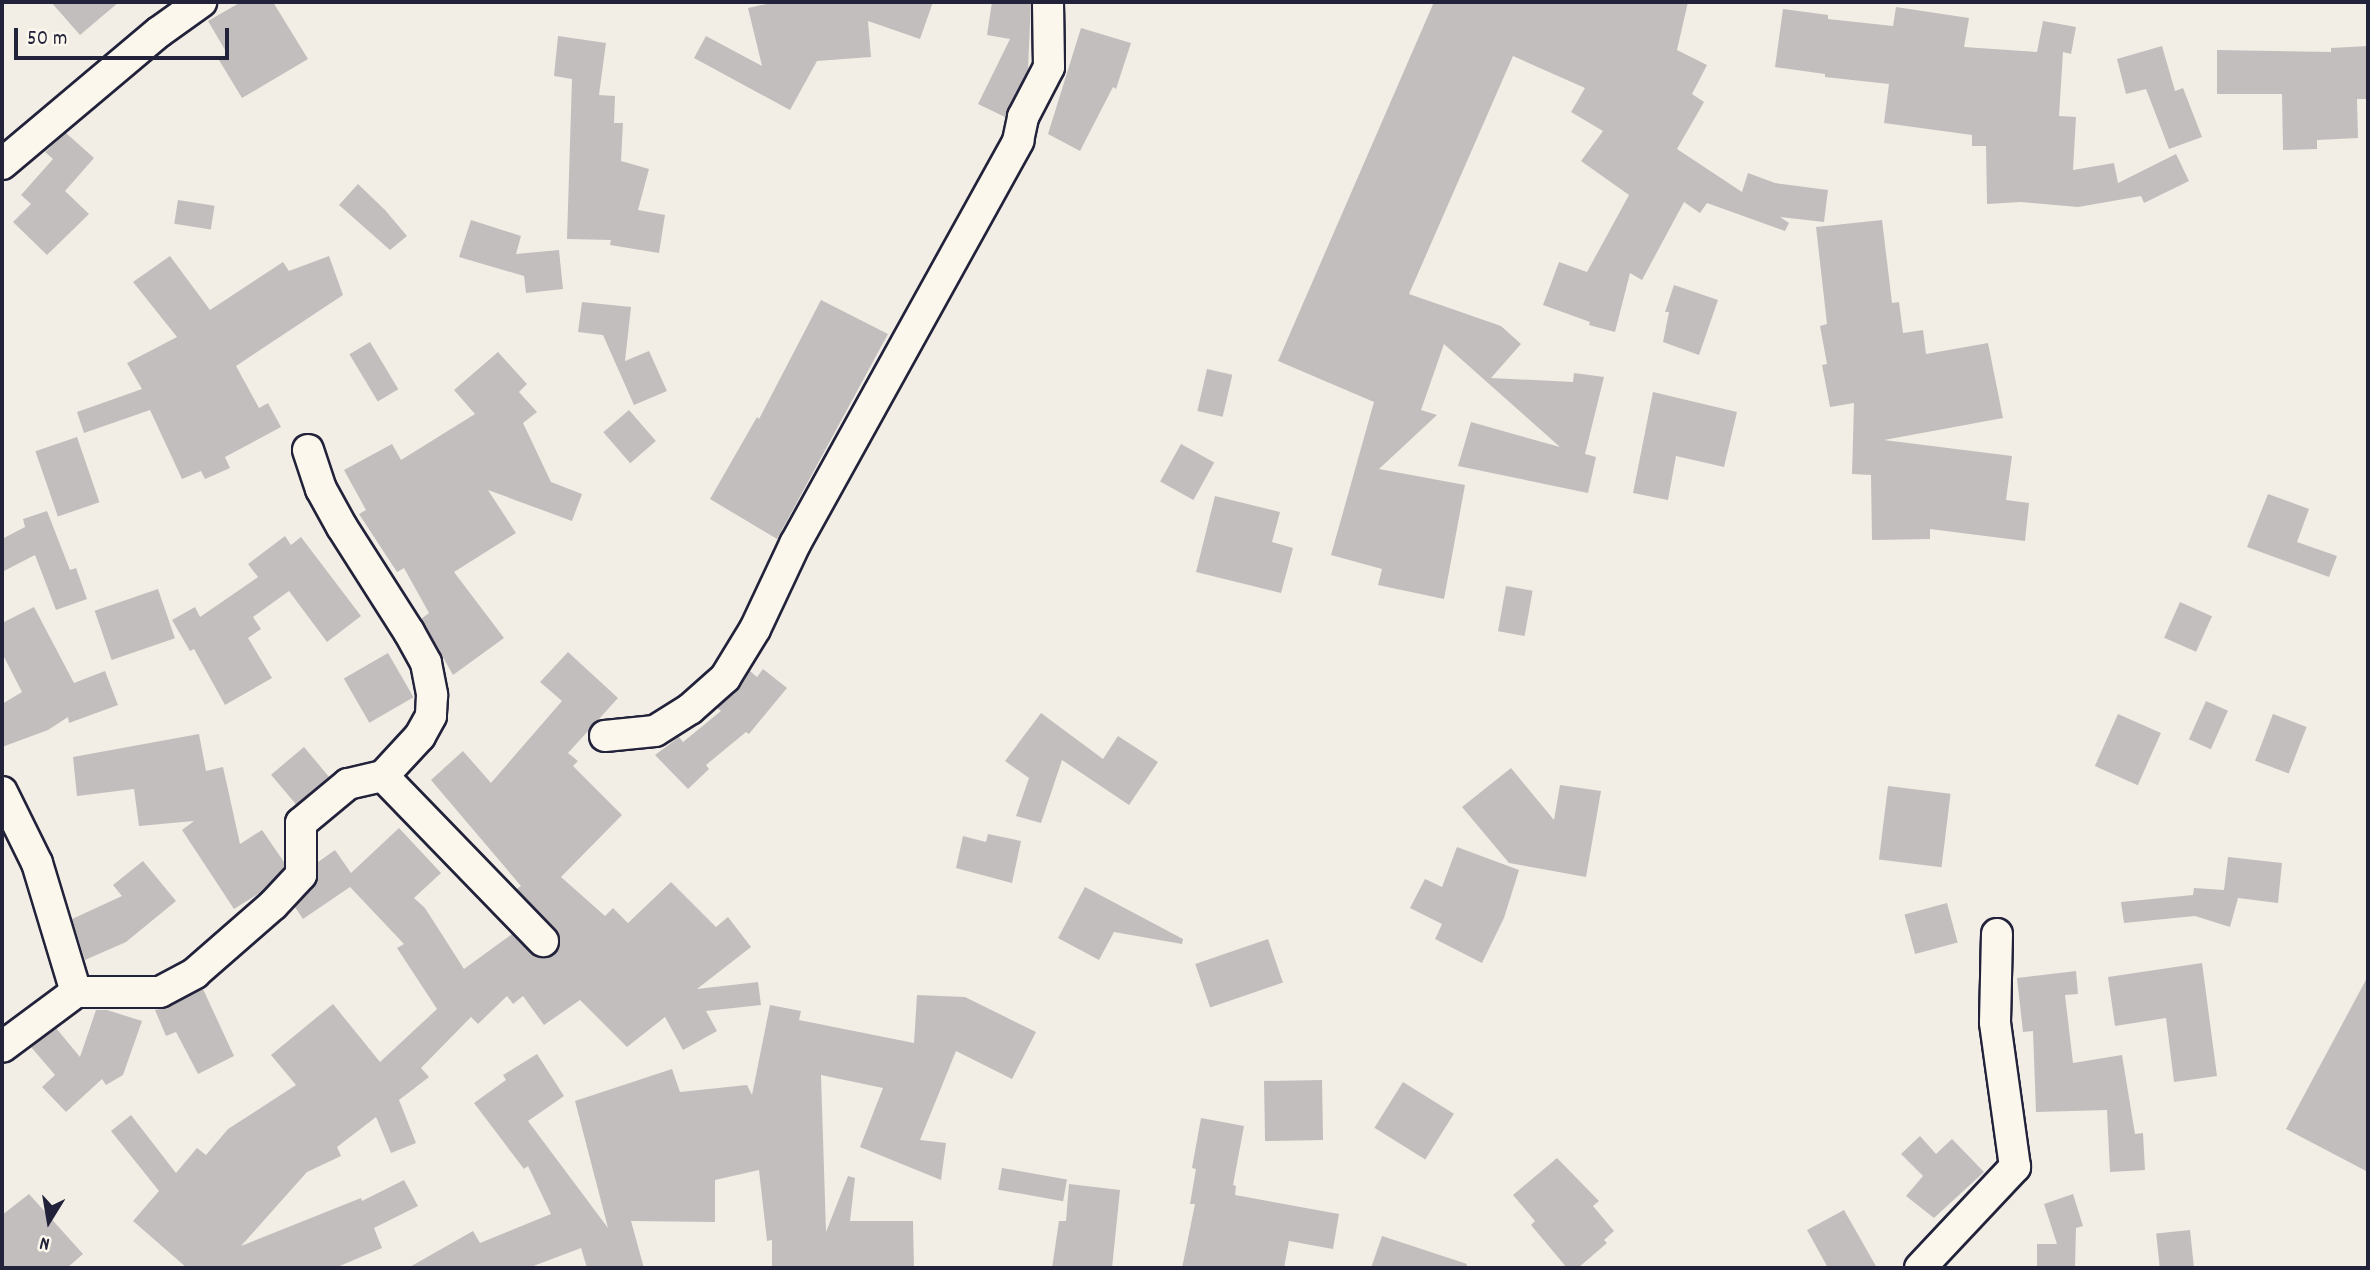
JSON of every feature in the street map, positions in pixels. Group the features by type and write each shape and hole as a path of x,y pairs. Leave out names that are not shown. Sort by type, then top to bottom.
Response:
{"street":[{"path":"2,164 159,32 201,2"},
{"path":"605,736 655,731 690,709 725,678 755,629 795,544 1018,141 1023,117 1049,67 1048,2"},
{"path":"2,1047 76,992 160,992 195,973 274,905 301,875 301,823 348,784 383,776 420,736 431,716 432,695 426,663 342,527 321,489 308,450"},
{"path":"383,776 544,941"},
{"path":"2,792 37,863 76,992"},
{"path":"1920,1268 2015,1167 1995,1022 1997,934"}],"building":[{"path":"51,2 119,2 80,35"},
{"path":"241,2 273,2 308,59 242,98 219,60 228,55 208,21"},
{"path":"776,2 933,2 920,39 868,21 871,57 817,61 790,110 694,58 706,36 762,66 748,8"},
{"path":"992,2 1031,2 1028,69 1005,117 978,104 1010,39 987,35"},
{"path":"1434,2 1688,2 1677,50 1707,65 1692,94 1704,102 1677,149 1742,192 1748,173 1775,183 1828,190 1824,222 1780,217 1789,223 1785,231 1707,203 1700,213 1684,202 1642,280 1630,273 1615,332 1589,325 1590,322 1543,305 1559,262 1587,272 1629,195 1581,161 1603,131 1571,112 1585,88 1513,56 1409,294 1501,326 1521,344 1491,378 1573,382 1574,373 1604,377 1585,454 1596,457 1588,493 1458,466 1471,422 1560,447 1444,344 1421,410 1437,415 1379,469 1465,485 1444,599 1378,585 1382,569 1331,555 1374,402 1278,361"},
{"path":"1896,7 1969,18 1964,47 2037,52 2043,21 2076,27 2071,54 2063,52 2059,116 2076,117 2073,170 2114,163 2118,183 2176,154 2189,181 2144,203 2141,196 2078,207 2021,202 1987,204 1986,146 1972,146 1972,135 1884,123 1889,84 1825,77 1825,74 1775,67 1783,9 1828,15 1828,19 1893,26"},
{"path":"1081,28 1131,43 1116,89 1113,87 1080,151 1048,134"},
{"path":"558,36 606,43 599,95 615,96 614,123 623,123 621,161 649,169 638,210 665,215 659,253 610,245 611,240 567,239 572,79 554,76"},
{"path":"2162,46 2175,91 2183,88 2202,137 2169,149 2146,89 2126,94 2117,59"},
{"path":"2368,46 2368,99 2357,99 2358,138 2317,140 2317,149 2283,150 2282,94 2217,94 2217,50 2331,52 2331,48"},
{"path":"66,133 94,158 65,191 89,214 47,255 13,222 31,204 21,195 53,159 45,152"},
{"path":"358,184 407,236 390,250 339,205"},
{"path":"178,200 215,206 211,229 174,224"},
{"path":"471,220 521,236 516,254 559,250 563,289 526,293 524,276 459,257"},
{"path":"1882,220 1892,303 1899,302 1903,333 1923,330 1926,354 1988,343 2003,418 1884,440 2012,456 2006,500 2029,503 2025,541 1930,529 1930,539 1872,540 1871,475 1852,474 1854,403 1830,407 1822,365 1827,364 1820,326 1827,324 1816,227"},
{"path":"170,256 210,310 283,262 289,271 329,256 343,295 236,366 259,408 268,403 281,427 225,457 230,468 205,479 201,471 182,479 150,410 84,433 77,412 142,389 127,363 177,337 133,282"},
{"path":"1674,285 1718,300 1699,355 1663,342 1669,312 1665,312"},
{"path":"821,300 888,334 777,539 710,499 757,417 759,419"},
{"path":"582,302 631,307 625,361 649,351 667,391 634,405 603,335 578,332"},
{"path":"370,342 398,389 378,402 349,354"},
{"path":"498,352 527,384 519,392 537,412 523,423 551,482 582,494 572,521 488,490 516,533 454,572 504,638 453,675 421,619 429,613 404,568 397,572 359,514 366,510 344,470 392,444 401,460 475,414 454,390"},
{"path":"1207,369 1232,375 1223,417 1197,411"},
{"path":"1653,392 1737,412 1724,467 1676,456 1668,500 1633,493"},
{"path":"629,410 656,441 630,463 603,432"},
{"path":"77,437 99,502 58,517 35,451"},
{"path":"1181,444 1214,462 1193,500 1160,482"},
{"path":"2268,494 2309,509 2297,542 2337,556 2329,577 2247,547"},
{"path":"1215,496 1280,512 1272,542 1293,548 1281,593 1196,572"},
{"path":"47,511 70,570 76,568 87,599 56,610 35,555 2,572 2,539 25,527 23,519"},
{"path":"285,536 291,545 301,537 361,616 327,642 289,591 253,617 261,629 248,638 272,678 225,705 194,649 190,651 172,620 195,607 200,617 258,577 248,564"},
{"path":"1506,586 1533,591 1525,636 1498,631"},
{"path":"158,589 175,638 112,660 95,611"},
{"path":"2180,602 2212,616 2196,652 2164,638"},
{"path":"34,607 74,683 105,671 118,705 69,723 68,717 48,730 2,747 2,704 22,692 2,653 2,623"},
{"path":"568,652 618,698 568,753 578,761 573,766 622,815 561,877 605,916 613,908 628,923 671,882 716,927 728,917 751,947 697,989 758,982 761,1005 706,1011 717,1031 683,1050 665,1017 627,1047 580,1000 544,1025 523,996 513,1004 507,996 478,1024 471,1017 421,1068 429,1077 399,1100 416,1143 391,1153 376,1117 337,1147 341,1156 307,1172 241,1246 361,1198 362,1201 404,1180 418,1206 374,1228 382,1248 335,1268 187,1268 133,1221 159,1191 111,1131 131,1115 176,1173 197,1148 206,1155 228,1129 296,1085 271,1055 333,1004 380,1062 437,1009 397,948 404,944 350,887 303,919 295,907 314,886 318,862 335,850 351,873 399,828 441,873 414,898 425,908 464,969 512,934 538,958 547,958 556,953 560,937 556,929 517,889 521,886 431,780 463,751 491,783 562,701 540,682"},
{"path":"388,653 413,697 369,723 344,678"},
{"path":"763,669 787,688 749,734 746,732 706,765 709,769 688,789 655,755 679,737 683,742 721,711 717,708 737,691 750,671 757,677"},
{"path":"2206,701 2228,711 2211,749 2189,739"},
{"path":"1041,713 1103,759 1118,736 1158,762 1129,805 1062,760 1041,823 1016,816 1029,778 1005,761"},
{"path":"2118,714 2161,733 2138,785 2095,766"},
{"path":"2273,714 2307,727 2289,774 2255,761"},
{"path":"199,734 206,771 223,767 240,844 262,830 284,862 284,868 263,891 234,909 182,830 194,821 139,826 134,789 77,796 73,757"},
{"path":"304,747 329,777 296,805 271,775"},
{"path":"1511,768 1554,820 1560,785 1601,791 1586,877 1509,863 1462,807"},
{"path":"1888,786 1951,794 1942,867 1879,859"},
{"path":"988,834 1021,841 1012,883 956,868 963,836 986,842"},
{"path":"1457,847 1519,870 1504,918 1482,963 1435,939 1442,924 1410,908 1425,879 1442,887"},
{"path":"2228,857 2282,863 2278,903 2238,898 2230,927 2195,916 2124,923 2121,902 2193,895 2194,888 2224,890"},
{"path":"143,861 176,901 126,942 85,960 72,919 122,896 113,885"},
{"path":"1085,887 1183,939 1182,944 1114,932 1099,960 1058,938"},
{"path":"1947,903 1958,943 1915,954 1904,914"},
{"path":"1268,939 1283,982 1210,1008 1195,964"},
{"path":"2202,963 2217,1076 2174,1082 2166,1018 2115,1026 2108,977"},
{"path":"2076,971 2078,994 2065,995 2073,1063 2122,1055 2135,1134 2143,1133 2145,1170 2110,1172 2107,1110 2036,1112 2033,1031 2023,1032 2017,978"},
{"path":"2368,976 2368,1172 2286,1129"},
{"path":"203,989 234,1056 198,1074 176,1032 166,1036 155,1010 168,1007"},
{"path":"917,995 965,997 1036,1032 1012,1079 956,1051 920,1140 946,1143 941,1180 860,1147 883,1088 821,1075 826,1232 848,1176 855,1178 850,1221 913,1221 914,1268 772,1268 772,1240 767,1241 759,1170 715,1180 715,1222 631,1221 644,1268 587,1268 581,1248 528,1268 408,1268 473,1231 480,1243 551,1214 528,1166 524,1169 474,1103 506,1080 503,1075 537,1054 564,1096 528,1121 608,1228 575,1101 672,1069 680,1092 747,1085 752,1095 770,1005 801,1011 799,1020 914,1043"},
{"path":"96,1010 107,1010 142,1021 123,1075 106,1085 102,1079 66,1112 42,1087 55,1075 31,1047 56,1028 80,1057"},
{"path":"1322,1080 1323,1140 1265,1141 1264,1081"},
{"path":"1403,1082 1454,1114 1425,1160 1374,1128"},
{"path":"1201,1118 1244,1126 1233,1185 1236,1186 1235,1195 1339,1214 1333,1249 1289,1241 1284,1268 1182,1268 1195,1204 1190,1204 1196,1169 1192,1168"},
{"path":"1920,1136 1936,1154 1952,1139 1984,1172 1934,1218 1906,1196 1923,1176 1901,1154"},
{"path":"1557,1158 1599,1201 1593,1206 1614,1231 1604,1240 1607,1243 1578,1268 1567,1268 1531,1225 1535,1221 1513,1195"},
{"path":"1002,1168 1067,1179 1063,1201 998,1190"},
{"path":"1069,1184 1120,1190 1112,1268 1052,1268 1059,1221 1066,1221"},
{"path":"29,1194 83,1254 67,1268 2,1268 2,1215"},
{"path":"2073,1194 2083,1226 2076,1228 2075,1268 2037,1268 2037,1244 2057,1244 2044,1204"},
{"path":"1844,1210 1877,1268 1828,1268 1807,1230"},
{"path":"2190,1230 2194,1268 2160,1268 2156,1234"},
{"path":"1382,1236 1467,1264 1466,1268 1371,1268"}]}
